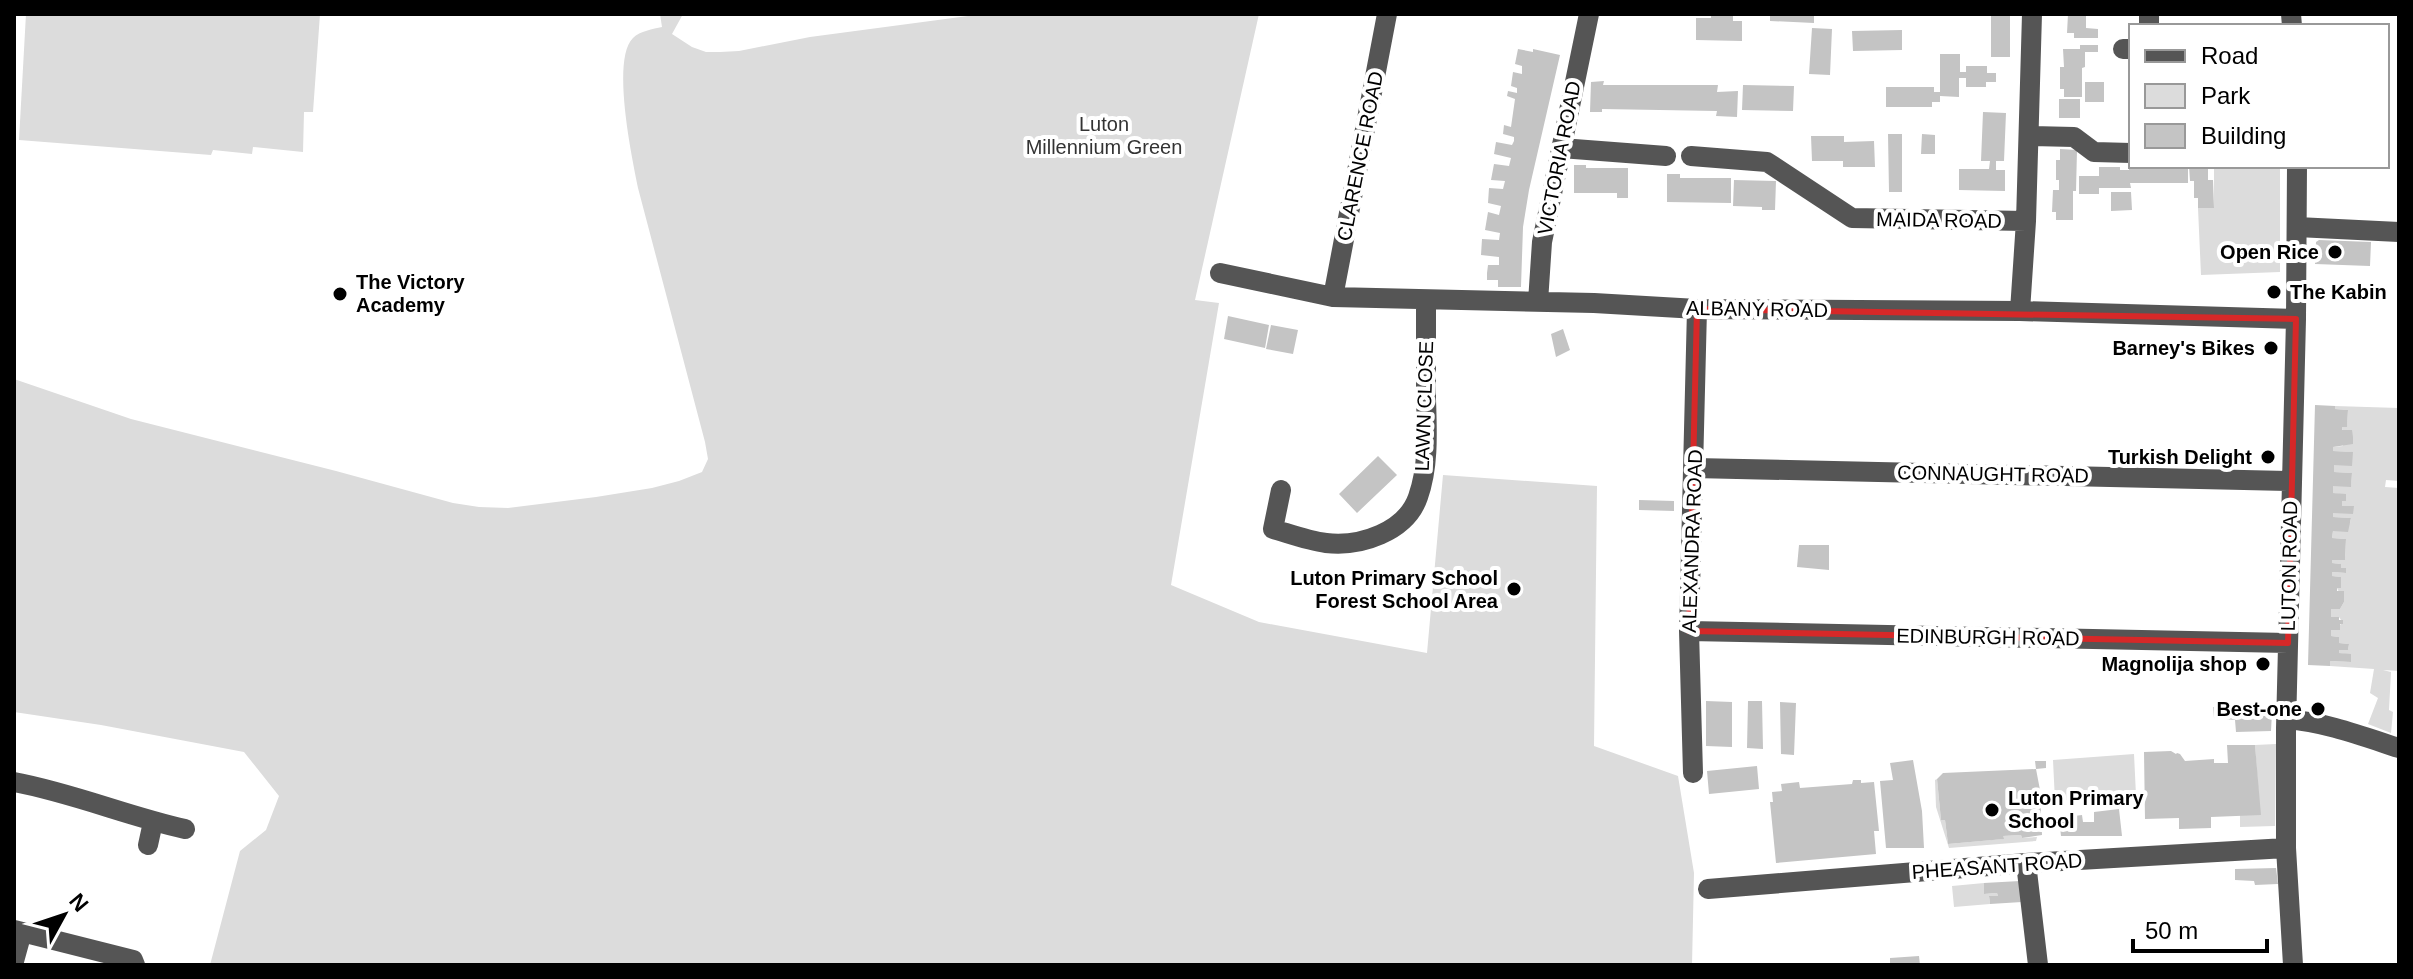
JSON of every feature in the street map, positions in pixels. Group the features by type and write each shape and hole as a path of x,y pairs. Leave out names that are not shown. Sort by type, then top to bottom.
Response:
{"street":[{"name":"CLARENCE ROAD","path":"1333,297 1387,14"},
{"name":"VICTORIA ROAD","path":"1538,302 1542,242 1589,14"},
{"name":"MAIDA ROAD","path":"2020,311 2032,14"},
{"path":"2029,136 2074,137 2094,152 2129,153"},
{"path":"1561,148 1666,156"},
{"name":"MAIDA ROAD","path":"1691,156 1767,162 1852,218 2026,221"},
{"name":"LUTON ROAD","path":"2293,965 2286,848 2286,719 2297,168"},
{"path":"2297,227 2399,232"},
{"name":"ALBANY ROAD","path":"1220,273 1333,297 1426,301 2296,319"},
{"name":"LAWN CLOSE","path":"1281,490 1273,529 1327,543 1377,537 1410,512 1418,497 1427,440 1426,301"},
{"name":"ALEXANDRA ROAD","path":"1693,773 1689,631 1697,309"},
{"name":"CONNAUGHT ROAD","path":"1694,468 2291,481"},
{"name":"EDINBURGH ROAD","path":"1689,631 2288,643"},
{"path":"2286,719 2318,724 2399,748"},
{"path":"14,782 98,802 153,822 185,829"},
{"path":"148,845 153,822"},
{"name":"PHEASANT ROAD","path":"1708,889 2026,863 2286,848"},
{"path":"2026,863 2038,965"},
{"path":"14,961 18,931 133,960 135,965"}],"highlighted area":[{"path":"1697,309 2296,319 2288,643 1689,631"}],"green space":[{"path":"26,14 320,14 313,112 304,112 303,152 253,147 252,154 213,150 211,155 19,140"},
{"name":"Luton Millennium Green","path":"660,14 683,14 672,34 692,47 706,52 720,52 983,14 1259,14 1195,300 1219,303 1171,585 1259,622 1427,653 1443,475 1597,486 1594,746 1678,776 1694,873 1692,965 210,965 240,851 266,830 279,796 244,752 14,712 14,379 131,419 453,503 479,507 508,508 596,497 652,488 702,472 708,459 705,442 638,188 625,110 623,87 627,49 636,36 662,27"},
{"path":"2214,168 2280,168 2280,272 2201,275 2198,208 2214,207"},
{"path":"2335,406 2399,408 2399,481 2386,480 2385,487 2399,488 2399,671 2383,670 2391,672 2391,733 2368,724 2378,698 2370,693 2374,669 2330,666 2330,661 2351,662 2351,655 2339,653 2339,650 2348,650 2349,644 2339,643 2339,637 2331,636 2331,630 2343,623 2339,617 2331,617 2331,609 2340,609 2344,602 2337,588 2341,588 2341,577 2332,576 2332,572 2345,573 2346,568 2332,563 2332,560 2345,560 2346,539 2332,538 2333,531 2350,523 2351,518 2333,517 2333,513 2353,506 2342,506 2346,495 2333,493 2333,486 2351,486 2352,473 2334,472 2334,465 2352,465 2352,452 2333,451 2333,447 2343,446 2342,427 2347,426 2348,410 2335,409"},
{"path":"2276,744 2275,826 2240,827 2240,815 2260,814 2255,745"},
{"path":"2134,754 2136,795 2055,801 2053,760"},
{"path":"1937,779 1941,820 1945,820 1948,844 2021,835 2022,838 2037,837 2036,841 1949,848 1936,807"},
{"path":"1984,883 1985,894 1997,893 1998,896 1989,897 1990,904 1954,907 1952,886"}],"building":[{"path":"1711,14 1733,14 1733,21 1742,21 1742,41 1696,40 1696,18 1711,18"},
{"path":"1770,14 1814,14 1814,23 1770,21"},
{"path":"1991,14 2010,14 2010,57 1991,57"},
{"path":"2068,14 2086,14 2086,28 2098,29 2098,38 2074,38 2074,33 2067,33"},
{"path":"1812,28 1832,29 1830,75 1809,74"},
{"path":"1902,30 1902,50 1853,51 1852,31"},
{"path":"2080,45 2098,45 2098,52 2085,52 2082,97 2064,97 2064,89 2060,89 2063,49 2080,49"},
{"path":"1518,49 1560,55 1529,190 1523,227 1521,287 1498,287 1498,280 1487,280 1487,273 1488,265 1499,265 1499,257 1481,255 1482,239 1499,240 1500,233 1485,230 1488,212 1499,215 1501,206 1488,203 1489,188 1503,189 1505,181 1491,180 1494,164 1509,166 1511,158 1494,154 1496,142 1512,145 1514,141 1514,137 1503,134 1504,125 1511,127 1515,99 1507,96 1508,91 1517,93 1517,88 1511,86 1513,72 1522,74 1522,66 1515,64"},
{"path":"1940,54 1960,54 1960,72 1966,72 1966,66 1987,66 1987,73 1996,73 1996,82 1986,82 1986,87 1966,87 1966,78 1959,78 1959,97 1940,96 1940,102 1932,102 1932,107 1886,107 1886,87 1934,87 1934,92 1940,92"},
{"path":"1604,81 1603,85 1718,85 1717,92 1738,91 1737,117 1716,116 1717,111 1602,109 1602,112 1590,112 1591,82"},
{"path":"2085,82 2104,82 2104,102 2085,102"},
{"path":"1743,85 1794,86 1793,111 1742,110"},
{"path":"2059,99 2080,99 2080,118 2059,118"},
{"path":"1983,112 2006,113 2004,161 1996,161 1996,170 2005,170 2005,191 1959,190 1959,169 1989,169 1990,161 1981,161"},
{"path":"1888,134 1902,134 1902,192 1889,192"},
{"path":"1922,134 1935,135 1935,154 1921,154"},
{"path":"1811,136 1844,136 1844,142 1874,141 1875,167 1843,167 1843,161 1812,161"},
{"path":"2060,149 2077,150 2073,220 2056,220 2056,212 2052,212 2053,190 2059,190 2056,160 2060,160"},
{"path":"1574,165 1628,168 1628,198 1617,198 1617,193 1574,193"},
{"path":"2099,167 2129,170 2188,168 2188,183 2130,183 2131,188 2099,188 2099,194 2079,194 2079,176 2099,176"},
{"path":"2189,168 2208,168 2208,180 2213,180 2214,208 2198,208 2198,198 2194,198 2194,181 2190,181"},
{"path":"1667,174 1680,174 1680,178 1731,178 1731,203 1667,202"},
{"path":"1734,180 1776,181 1775,210 1733,206"},
{"path":"2111,192 2131,192 2132,210 2111,211"},
{"path":"2316,242 2371,242 2370,266 2315,264"},
{"path":"1228,316 1269,325 1265,348 1224,339"},
{"path":"1271,325 1298,330 1293,354 1266,349"},
{"path":"1563,329 1570,350 1556,357 1551,334"},
{"path":"2315,405 2348,410 2347,427 2342,427 2342,430 2352,430 2353,437 2353,444 2333,447 2333,451 2353,452 2352,466 2334,465 2334,472 2352,473 2351,487 2333,486 2333,493 2346,494 2342,506 2354,506 2353,514 2333,513 2333,517 2351,518 2348,532 2333,531 2332,538 2346,539 2345,560 2332,560 2332,563 2341,564 2341,568 2346,568 2346,573 2332,572 2332,576 2341,577 2341,588 2337,591 2344,591 2344,602 2340,609 2331,609 2331,617 2339,617 2343,624 2340,624 2340,630 2331,630 2331,636 2339,637 2339,643 2349,644 2348,650 2339,650 2339,653 2351,654 2351,662 2330,661 2330,666 2308,665"},
{"path":"1378,456 1397,475 1357,513 1339,494"},
{"path":"1639,500 1674,501 1674,511 1639,510"},
{"path":"1799,545 1829,545 1829,570 1797,567"},
{"path":"1706,701 1732,702 1732,747 1706,746"},
{"path":"1748,701 1762,701 1763,749 1747,748"},
{"path":"1780,702 1796,703 1794,755 1781,754"},
{"path":"2213,707 2272,712 2271,731 2236,732 2235,720 2214,718"},
{"path":"2227,745 2255,745 2261,815 2211,817 2211,828 2179,829 2179,818 2145,819 2144,752 2171,751 2180,754 2185,761 2214,759 2214,763 2228,763"},
{"path":"1913,760 1922,811 1924,848 1886,848 1880,781 1893,780 1890,763"},
{"path":"2035,761 2046,761 2046,768 2036,769"},
{"path":"1757,766 1759,789 1709,794 1707,771"},
{"path":"2036,769 2042,835 2022,838 2021,835 2003,836 2004,839 1948,844 1945,820 1941,820 1937,779 1943,773"},
{"path":"1853,780 1874,782 1879,831 1874,831 1876,854 1776,863 1770,802 1773,802 1772,792 1782,791 1781,784 1799,782 1800,788 1852,784"},
{"path":"2119,809 2122,836 2061,836 2059,818 2082,815 2083,822 2094,822 2094,812"},
{"path":"2276,868 2278,884 2255,885 2254,881 2235,880 2235,869"},
{"path":"2020,881 2022,902 1990,904 1989,896 1998,896 1997,893 1984,894 1984,883"},
{"path":"1919,956 1920,965 1890,965 1890,958"}],"place":[{"name":"Open Rice","path":"2335,252"},
{"name":"The Kabin","path":"2274,292"},
{"name":"The Victory Academy","path":"340,294"},
{"name":"Barney's Bikes","path":"2271,348"},
{"name":"Turkish Delight","path":"2268,457"},
{"name":"Luton Primary School Forest School Area","path":"1514,589"},
{"name":"Magnolija shop","path":"2263,664"},
{"name":"Best-one","path":"2318,709"},
{"name":"Luton Primary School","path":"1992,810"}]}
